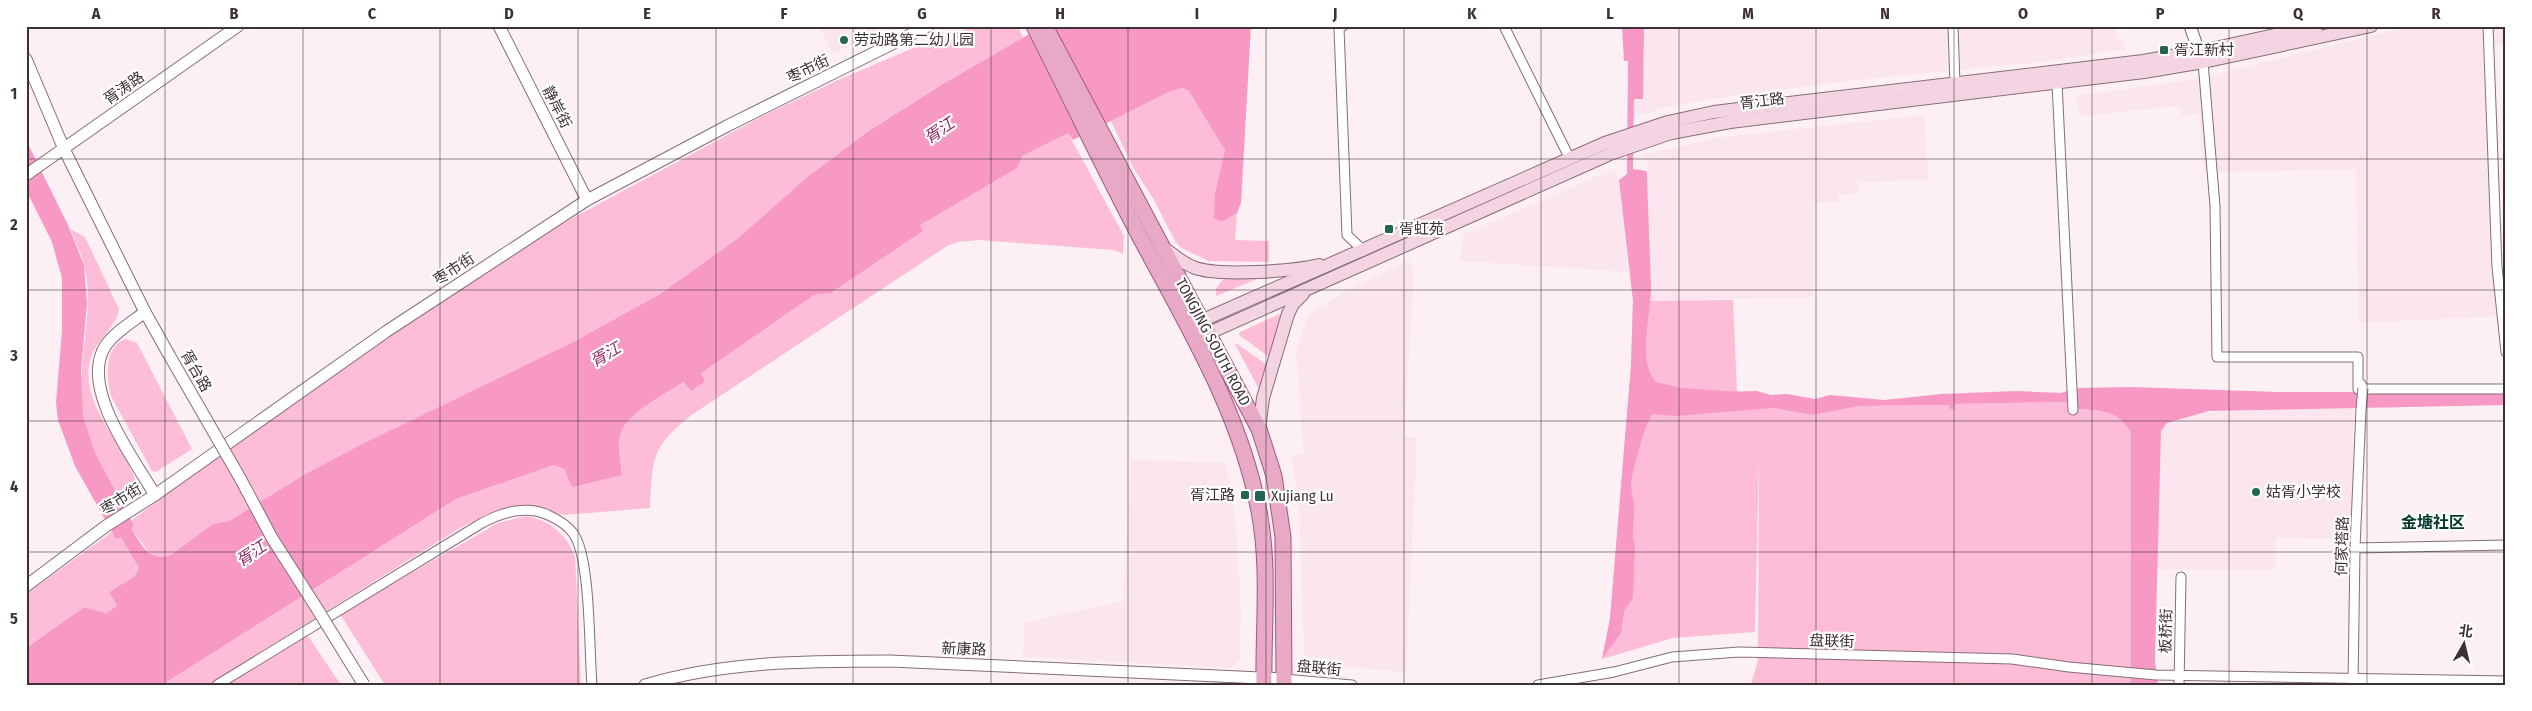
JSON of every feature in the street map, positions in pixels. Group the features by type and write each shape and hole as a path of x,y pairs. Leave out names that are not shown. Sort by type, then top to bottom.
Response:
{"main road":[{"name":"TONGJING SOUTH ROAD","path":"1034,26 1097,139 1164,248 1259,429 1274,476 1284,537 1284,682"},
{"name":"TONGJING SOUTH ROAD","path":"1045,26 1097,139 1237,428 1246,454 1259,511 1266,565 1264,681"},
{"name":"胥江路","path":"1684,124 1721,111 2116,65 2202,57 2317,26"},
{"name":"胥江路","path":"1192,333 1308,288 1595,154 1631,133 1684,124 1730,122 2057,83 2371,26"},
{"name":"胥江路","path":"1206,327 1334,263 1570,159 1595,154"},
{"path":"1164,248 1192,267 1214,272 1292,269 1334,263"},
{"path":"1259,429 1262,403 1288,314 1293,304 1308,288"}],"street":[{"name":"胥涛路","path":"26,175 238,26"},
{"name":"静岸街","path":"499,26 588,200"},
{"name":"枣市街","path":"26,586 106,526 155,495 387,331 588,200 727,126 928,26"},
{"path":"1343,26 1339,28 1347,235 1364,251"},
{"path":"1504,26 1570,159"},
{"path":"1954,26 1955,84"},
{"path":"2190,26 2202,57"},
{"path":"2488,26 2506,352"},
{"name":"何家塔路","path":"2202,57 2215,206 2217,357 2358,357 2361,409 2355,548 2354,681"},
{"name":"胥台路","path":"26,59 64,149 145,312 272,538 364,685"},
{"path":"2057,83 2073,410"},
{"path":"145,312 106,345 100,362 99,388 107,411 155,495"},
{"path":"2361,389 2506,389"},
{"path":"217,685 482,523 505,513 530,510 541,512 563,523 573,532 579,545 586,578 592,685"},
{"path":"2355,548 2506,545"},
{"name":"板桥街","path":"2179,680 2181,577"},
{"name":"盘联街","path":"1538,685 1614,672 1672,657 1739,652 2012,659 2179,680 2506,681"},
{"name":"新康路","path":"645,685 720,669 838,661 890,661 1284,682"},
{"name":"盘联街","path":"1284,682 1352,685"}],"shaded area":[{"name":"劳动路第二幼儿园","path":"819,26 893,26 832,54"},
{"path":"974,26 1018,26 1023,38 943,84 867,132 806,178 737,239 660,294 575,341 362,444 307,473 229,521 213,524 171,555 160,558 151,555 130,527 134,525 132,520 234,442 487,271 567,221 761,117 838,80 911,49"},
{"path":"1644,26 2114,26 2126,49 2049,61 1857,80 1732,96 1670,106 1634,117 1634,99 1643,99"},
{"path":"2411,26 2506,26 2506,44 2492,45 2504,316 2359,323 2356,169 2204,173 2199,114 2182,116 2180,106 2080,116 2076,96 2196,79"},
{"path":"1182,88 1189,91 1194,97 1225,150 1215,193 1222,222 1237,213 1235,240 1269,241 1269,262 1208,261 1180,247 1134,169 1111,121 1169,92"},
{"path":"1925,115 1928,180 1860,182 1858,194 1838,195 1838,202 1813,203 1813,297 1650,301 1652,288 1646,171 1649,168 1644,155 1715,138"},
{"path":"1068,133 1124,236 1123,254 1114,250 979,240 958,242 947,246 690,416 677,427 667,437 656,456 653,466 650,508 564,515 523,505 493,511 460,528 208,685 162,685 456,499 554,465 564,469 567,476 622,475 619,450 620,436 623,428 647,405 685,382 691,391 705,382 700,373 814,295 831,293 923,231 920,225 1022,156"},
{"path":"1614,169 1619,180 1628,272 1461,261 1463,235"},
{"path":"70,229 85,237 119,309 114,323 96,347 90,361 89,377 91,393 97,408 122,451 135,480 132,490 120,498 90,441 83,416 81,388 88,295 87,280 83,260"},
{"path":"1409,260 1414,273 1404,436 1417,438 1406,672 1314,664 1304,655 1299,506 1291,455 1304,453 1296,353 1308,315 1349,289"},
{"path":"1227,275 1267,275 1216,296 1216,288"},
{"path":"1733,300 1737,391 1757,391 1760,408 1773,408 1813,415 1860,406 1950,405 1950,409 1955,409 1956,404 2068,402 2069,408 2096,410 2112,414 2119,419 2131,433 2131,685 1751,685 1758,660 1759,455 1755,632 1673,638 1602,659 1610,619 1631,366 1633,301"},
{"path":"1282,313 1269,357 1239,335 1240,332"},
{"path":"126,339 137,343 192,449 156,472 152,471 109,389 108,363 110,355 119,342"},
{"path":"1235,344 1267,365 1259,389"},
{"name":"姑胥小学校","path":"2353,408 2352,539 2276,538 2275,570 2157,569 2161,431 2167,423 2209,412"},
{"path":"1131,459 1226,463 1236,525 1241,611 1240,659 1232,668 1023,657 1024,623 1123,601"},
{"path":"525,516 542,521 556,529 575,556 581,685 385,685 340,614 498,523"},
{"path":"112,532 116,539 121,536 139,568 135,576 109,592 117,606 106,613 84,607 26,648 26,594"},
{"path":"306,633 341,685 227,685"}],"water":[{"name":"胥江","path":"1043,26 1251,26 1241,203 1237,213 1222,222 1214,218 1215,193 1225,150 1189,91 1182,88 1169,92 1073,140 1068,133 1022,156 1017,168 920,225 923,231 831,293 814,295 701,373 705,382 691,391 684,382 647,405 623,428 620,436 619,450 622,475 572,487 564,469 554,465 456,499 162,685 26,685 26,648 84,607 106,613 117,606 109,592 135,576 139,568 121,537 116,539 75,466 58,420 56,403 62,330 62,278 52,242 26,190 26,140 68,225 84,265 87,303 81,371 83,417 95,453 134,525 131,528 146,550 151,554 163,557 171,555 213,524 229,521 307,473 362,444 575,341 660,294 737,239 806,178 867,132 943,84"},
{"path":"1622,26 1644,26 1643,99 1634,99 1633,169 1646,171 1647,175 1651,296 1646,349 1650,373 1656,382 1681,388 1741,392 1757,391 1771,395 1787,394 1815,399 1830,395 1884,400 1941,394 2017,391 2061,393 2076,388 2130,387 2279,392 2506,392 2506,405 2209,411 2167,423 2161,431 2155,660 2158,685 2131,685 2131,433 2112,414 2096,410 2068,408 2068,402 1956,404 1955,409 1950,409 1949,405 1860,406 1813,415 1773,408 1678,416 1653,414 1643,436 1631,484 1634,504 1633,533 1635,546 1633,598 1624,611 1621,633 1602,659 1610,619 1631,366 1633,301 1619,180 1627,174 1628,61 1624,61"}],"place":[{"name":"劳动路第二幼儿园","path":"844,40"},
{"name":"胥江新村","path":"2164,50"},
{"name":"胥虹苑","path":"1389,229"},
{"name":"姑胥小学校","path":"2256,492"},
{"name":"胥江路","path":"1245,495"},
{"name":"Xujiang Lu","path":"1260,496"}],"district":[{"name":"金塘社区","path":"2433,522"}]}
